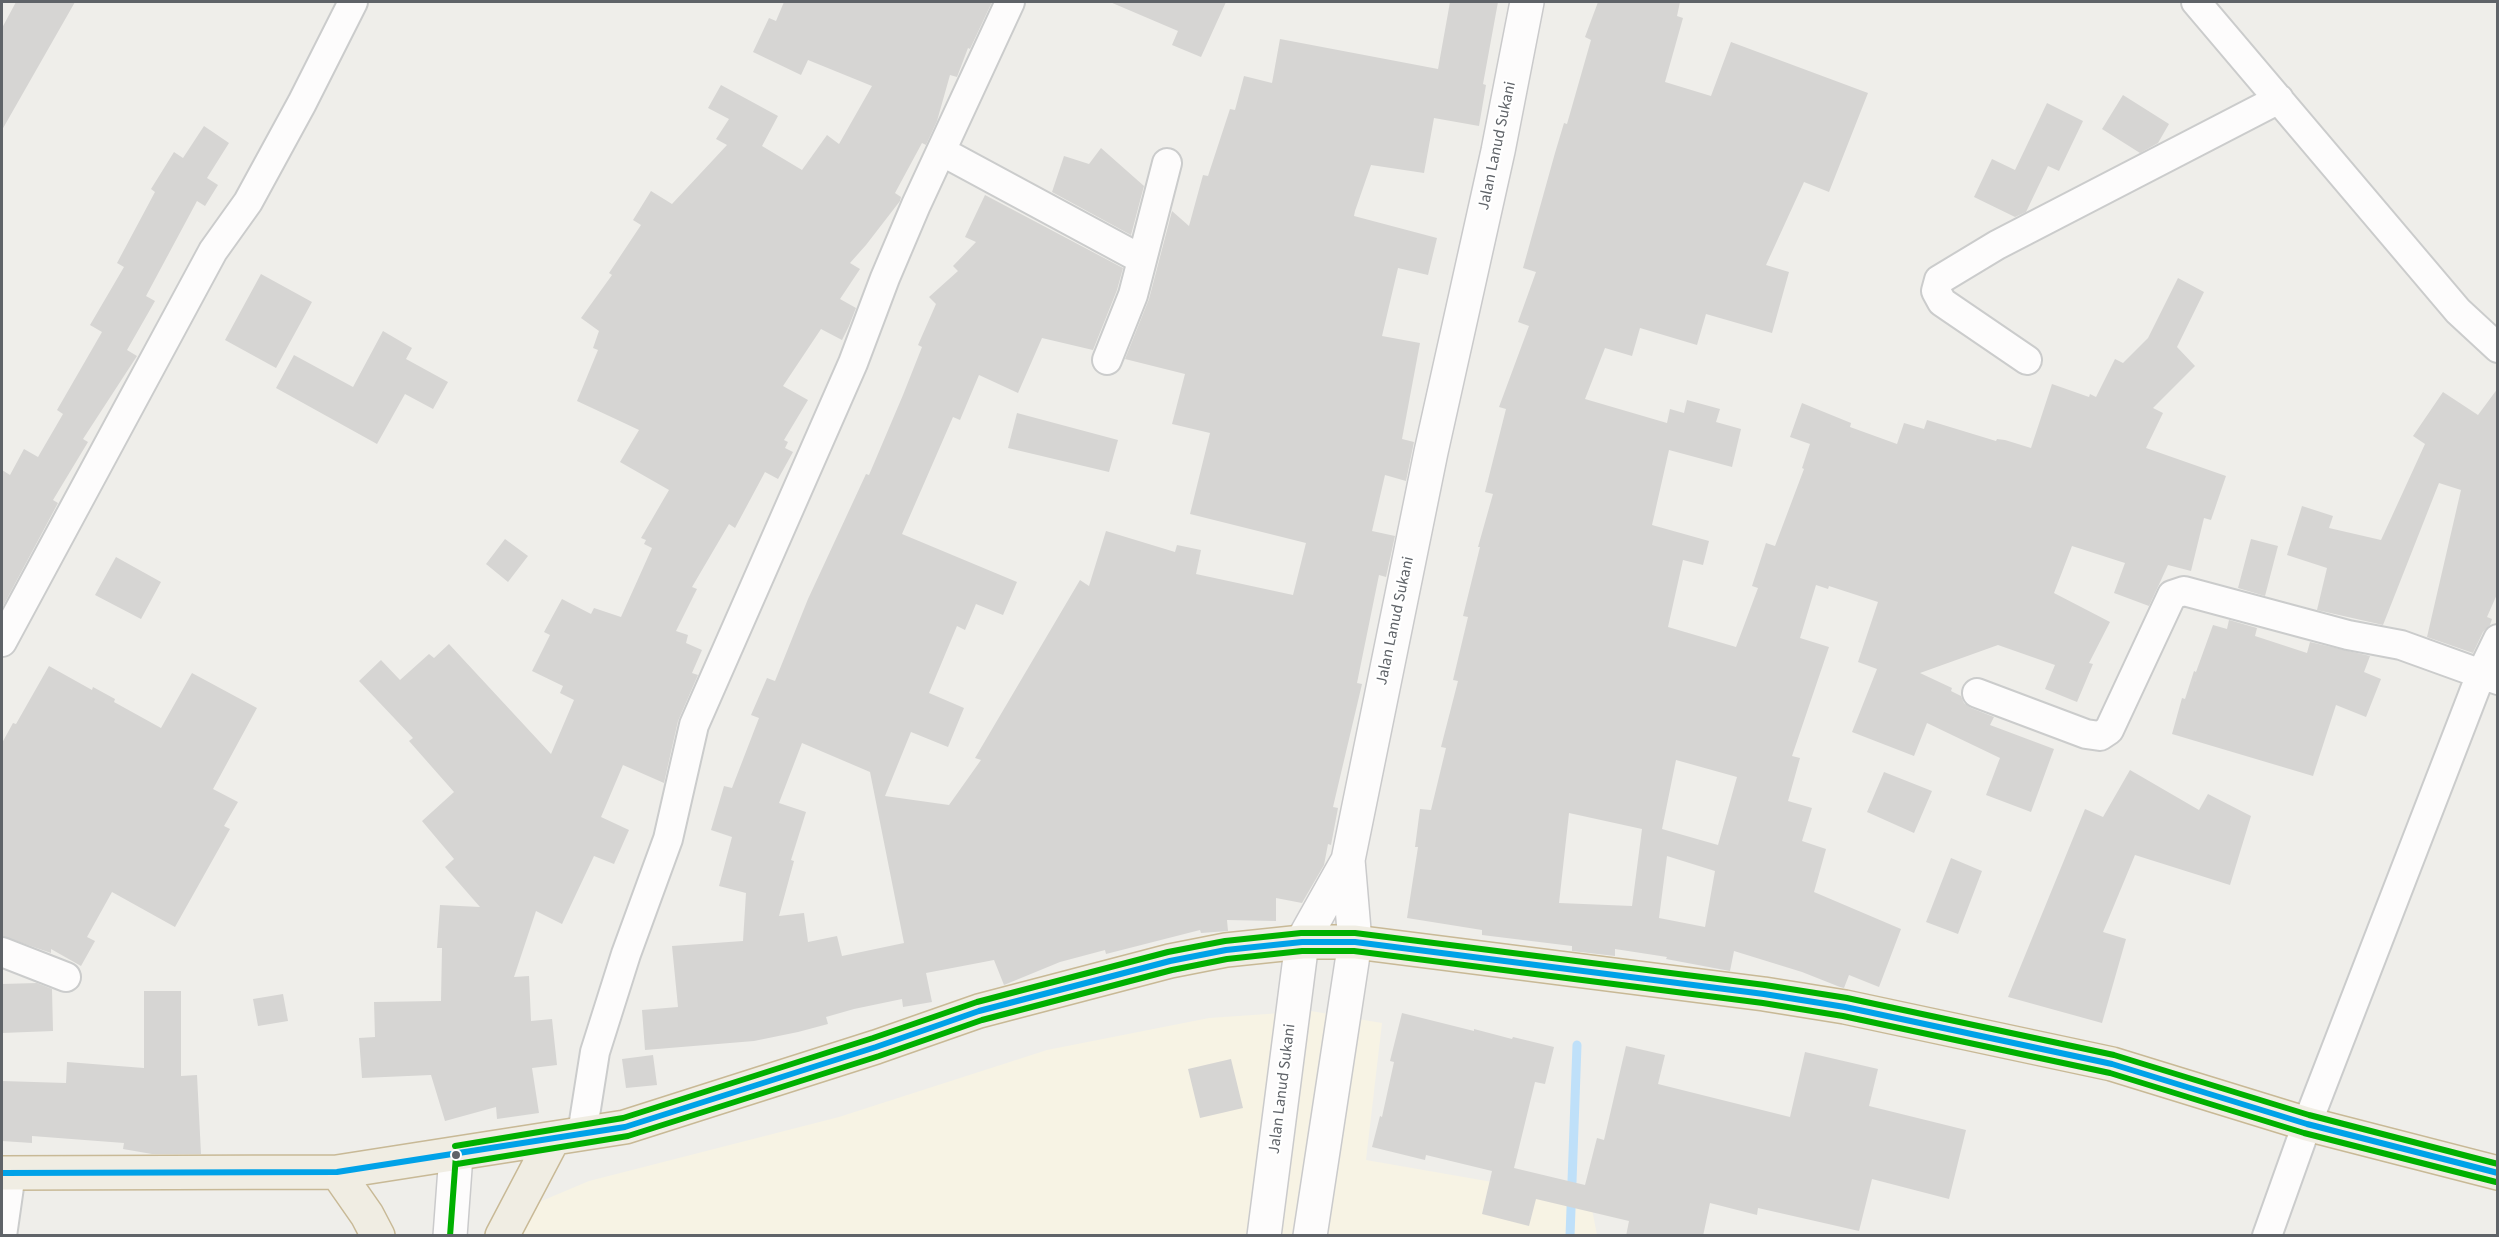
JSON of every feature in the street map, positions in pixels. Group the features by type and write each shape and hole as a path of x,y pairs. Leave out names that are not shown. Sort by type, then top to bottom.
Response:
{"highway":[{"path":"6,1173 337,1172 625,1127 876,1047 979,1011 1083,982 1226,950 1302,942 1355,942 1764,994 1845,1007 2112,1064 2307,1124 2498,1173"},
{"path":"502,1236 568,1136"},
{"path":"337,1172 368,1215 378,1236"}],"street":[{"path":"2,642 208,261 254,192 302,104 353,2"},
{"path":"568,1136 626,954 668,839 693,725 853,363 885,278 1010,2"},
{"name":"Jalan Lanud Sukani","path":"1264,1236 1302,942 1347,860 1431,452 1498,151 1527,2"},
{"path":"2196,2 2458,311 2498,348"},
{"path":"2027,360 1942,302 1936,291 1939,280 1997,245 2279,99"},
{"path":"941,151 1141,259"},
{"path":"1107,360 1133,295 1167,163"},
{"path":"1977,693 2086,734 2100,736 2109,730 2172,595 2184,591 2348,635 2401,645 2489,677"},
{"path":"2267,1236 2307,1124 2489,677 2498,639"},
{"path":"1310,1236 1355,942 1347,860"},
{"path":"2,952 66,977"},
{"path":"450,1236 456,1155"},
{"path":"2,1236 6,1173"}],"shaded area":[{"path":"1311,1011 1382,1023 1366,1160 1590,1199 1597,1235 503,1236 506,1216 589,1181 839,1117 1047,1050 1209,1018"}],"building":[{"path":"16,2 75,2 2,130 2,28"},
{"path":"784,2 992,2 970,49 968,48 957,77 950,75 937,121 926,145 922,143 895,193 901,197 900,201 850,263 860,269 840,299 856,308 842,340 821,329 783,386 808,400 784,440 788,442 785,448 793,452 778,479 765,472 735,528 729,524 692,587 697,589 676,631 688,635 686,643 702,650 692,673 698,675 678,721 664,783 623,765 601,817 629,830 614,864 594,856 562,924 536,911 514,977 529,976 531,1021 552,1019 557,1065 532,1068 539,1113 497,1119 496,1107 445,1121 431,1075 362,1078 359,1038 375,1037 374,1002 441,1001 442,948 437,948 440,905 480,907 445,867 454,859 422,821 454,792 409,741 413,738 359,681 381,660 400,680 429,654 434,658 449,644 551,754 574,700 560,693 563,686 532,671 550,635 544,632 562,599 591,614 594,608 621,617 652,548 644,544 646,540 641,538 669,490 620,462 639,430 577,401 598,350 593,348 599,331 581,318 612,275 609,273 641,225 633,220 651,191 672,204 727,145 716,139 729,119 708,108 721,85 778,116 762,146 802,170 827,135 839,144 872,86 808,60 801,75 753,52 769,18 776,21"},
{"path":"1110,2 1226,2 1201,57 1172,45 1178,31"},
{"path":"1450,2 1498,2 1483,84 1486,85 1479,126 1434,118 1424,173 1371,165 1355,211 1354,216 1437,238 1428,275 1398,268 1382,336 1420,343 1402,439 1414,442 1406,481 1385,475 1372,531 1395,536 1386,577 1379,575 1357,683 1362,684 1333,807 1338,808 1331,845 1328,844 1324,865 1302,903 1276,898 1276,921 1227,920 1228,931 1201,933 1200,930 1106,954 1105,950 1060,962 1004,985 994,960 926,973 932,1002 903,1007 902,999 854,1009 826,1017 828,1024 798,1032 754,1041 645,1050 642,1010 678,1007 672,946 743,941 746,893 719,886 732,837 711,830 724,786 732,788 759,718 751,715 767,678 775,681 808,599 866,474 869,475 903,395 922,347 918,345 936,304 929,297 958,271 953,266 976,242 965,237 985,195 1123,268 1117,290 1093,350 1042,338 1018,393 979,375 960,420 953,417 902,534 1017,582 1003,615 976,604 965,630 957,626 929,693 964,708 948,747 911,732 885,796 949,805 981,760 975,758 1080,580 1089,586 1106,531 1175,552 1177,545 1201,550 1196,574 1293,595 1306,543 1190,514 1210,433 1172,424 1185,374 1125,359 1149,299 1172,211 1189,226 1203,175 1208,176 1230,109 1235,110 1244,76 1272,83 1280,39 1438,69","holes":["802,743 870,772 904,943 842,956 837,936 808,942 804,913 779,916 794,861 791,860 806,812 779,803"]},
{"path":"1598,2 1680,2 1677,16 1683,18 1665,82 1711,96 1731,42 1868,93 1829,192 1804,182 1766,265 1789,272 1772,333 1706,314 1697,345 1640,328 1632,356 1605,348 1585,399 1667,423 1670,409 1684,413 1687,400 1720,409 1716,422 1741,429 1732,467 1669,450 1652,525 1709,541 1703,565 1683,560 1668,627 1736,647 1758,588 1752,586 1766,543 1775,546 1804,469 1802,468 1810,444 1790,437 1802,403 1851,423 1850,427 1897,444 1904,423 1924,429 1927,420 1996,441 1997,439 2005,440 2031,448 2052,384 2089,397 2090,394 2096,397 2115,359 2123,363 2148,338 2178,278 2204,292 2177,347 2195,366 2153,408 2163,413 2146,448 2226,476 2211,520 2204,518 2191,571 2168,565 2149,606 2114,593 2125,563 2072,546 2054,593 2110,622 2089,663 2093,664 2077,702 2045,689 2055,665 1998,645 1920,673 1952,688 1951,691 1961,696 1964,703 1971,708 1994,717 1990,725 2054,749 2031,812 1986,795 2000,758 1927,723 1914,756 1852,732 1877,669 1858,662 1878,602 1829,586 1828,589 1816,585 1800,638 1829,647 1792,756 1800,758 1788,801 1812,808 1802,841 1826,849 1814,892 1901,929 1879,987 1849,975 1844,988 1734,951 1730,971 1666,959 1667,957 1615,949 1615,956 1572,951 1572,946 1482,935 1482,930 1407,918 1418,847 1415,847 1420,809 1431,810 1446,748 1441,747 1458,681 1453,680 1468,617 1463,616 1480,547 1478,547 1493,494 1485,492 1506,409 1499,407 1529,326 1518,322 1536,272 1523,268 1555,153 1564,123 1567,124 1591,40 1585,37","holes":["1676,760 1737,777 1718,845 1662,829","1569,813 1642,829 1632,906 1559,903","1667,856 1715,871 1705,927 1659,918"]},
{"path":"2123,95 2169,124 2158,143 2140,153 2102,129"},
{"path":"2047,103 2083,121 2059,171 2048,166 2026,212 2015,217 1974,197 1992,159 2015,170"},
{"path":"204,126 229,143 207,178 218,185 205,206 197,201 146,296 155,301 127,350 137,356 83,439 88,442 53,500 58,503 2,608 2,470 10,475 24,449 38,457 63,414 57,410 102,332 90,325 124,267 117,263 155,192 151,189 174,152 183,158"},
{"path":"1101,148 1144,186 1131,235 1052,192 1064,156 1089,164"},
{"path":"261,274 312,302 276,368 225,340"},
{"path":"383,331 412,348 406,359 448,382 433,409 405,394 377,444 276,388 294,355 353,387"},
{"path":"2498,388 2498,592 2487,617 2492,619 2490,625 2483,632 2473,653 2427,637 2461,490 2439,483 2383,625 2317,610 2327,568 2287,555 2302,506 2333,516 2329,528 2381,540 2425,444 2413,436 2443,392 2478,415"},
{"path":"1017,413 1118,440 1109,472 1008,448"},
{"path":"505,539 528,556 508,582 486,564"},
{"path":"2251,539 2278,546 2265,596 2238,588"},
{"path":"116,557 161,582 141,619 95,595"},
{"path":"2229,620 2257,628 2255,636 2307,653 2310,642 2370,656 2364,672 2381,679 2366,717 2336,705 2313,776 2172,734 2182,698 2185,699 2213,625 2227,629"},
{"path":"49,666 92,690 93,687 115,699 114,702 161,728 192,673 257,708 213,789 238,802 224,826 230,829 175,927 112,892 87,937 95,941 81,966 51,949 51,953 2,936 2,743 13,723 16,724"},
{"path":"2130,770 2199,810 2208,794 2251,816 2230,885 2135,855 2103,932 2126,939 2102,1023 2008,997 2085,809 2103,817"},
{"path":"1884,772 1932,791 1914,833 1867,812"},
{"path":"1951,858 1982,871 1958,934 1926,922"},
{"path":"37,983 52,989 53,1031 2,1033 2,984"},
{"path":"144,991 181,991 181,1076 197,1075 201,1154 152,1154 123,1149 124,1143 32,1136 32,1143 2,1141 2,1081 66,1083 67,1062 144,1068"},
{"path":"283,994 288,1021 258,1026 253,999"},
{"path":"1402,1013 1474,1031 1474,1029 1554,1047 1545,1084 1535,1082 1514,1168 1585,1185 1597,1138 1604,1140 1626,1046 1665,1055 1658,1084 1790,1117 1805,1052 1878,1069 1869,1106 1966,1130 1949,1199 1872,1179 1859,1231 1758,1208 1757,1215 1710,1203 1703,1236 1626,1236 1629,1221 1536,1199 1529,1226 1482,1214 1492,1171 1426,1155 1425,1160 1372,1147 1380,1116 1382,1117 1394,1062 1390,1061"},
{"path":"653,1055 657,1085 626,1088 622,1059"},
{"path":"1231,1059 1243,1108 1200,1118 1188,1069"}],"waterway":[{"path":"1570,1236 1577,1045"}],"transit line":[{"path":"455,1146 623,1118 873,1038 977,1002 1168,952 1225,941 1301,933 1355,933 1765,985 1847,998 2114,1055 2309,1115 2498,1164"},
{"path":"2,1173 337,1172 625,1127 876,1047 979,1011 1170,961 1226,950 1302,942 1355,942 1764,994 1845,1007 2112,1064 2307,1124 2498,1173"},
{"path":"457,1164 628,1136 879,1056 982,1020 1172,970 1227,959 1302,951 1354,951 1763,1003 1843,1016 2110,1073 2304,1133 2496,1182"},
{"path":"450,1236 456,1155"}]}
